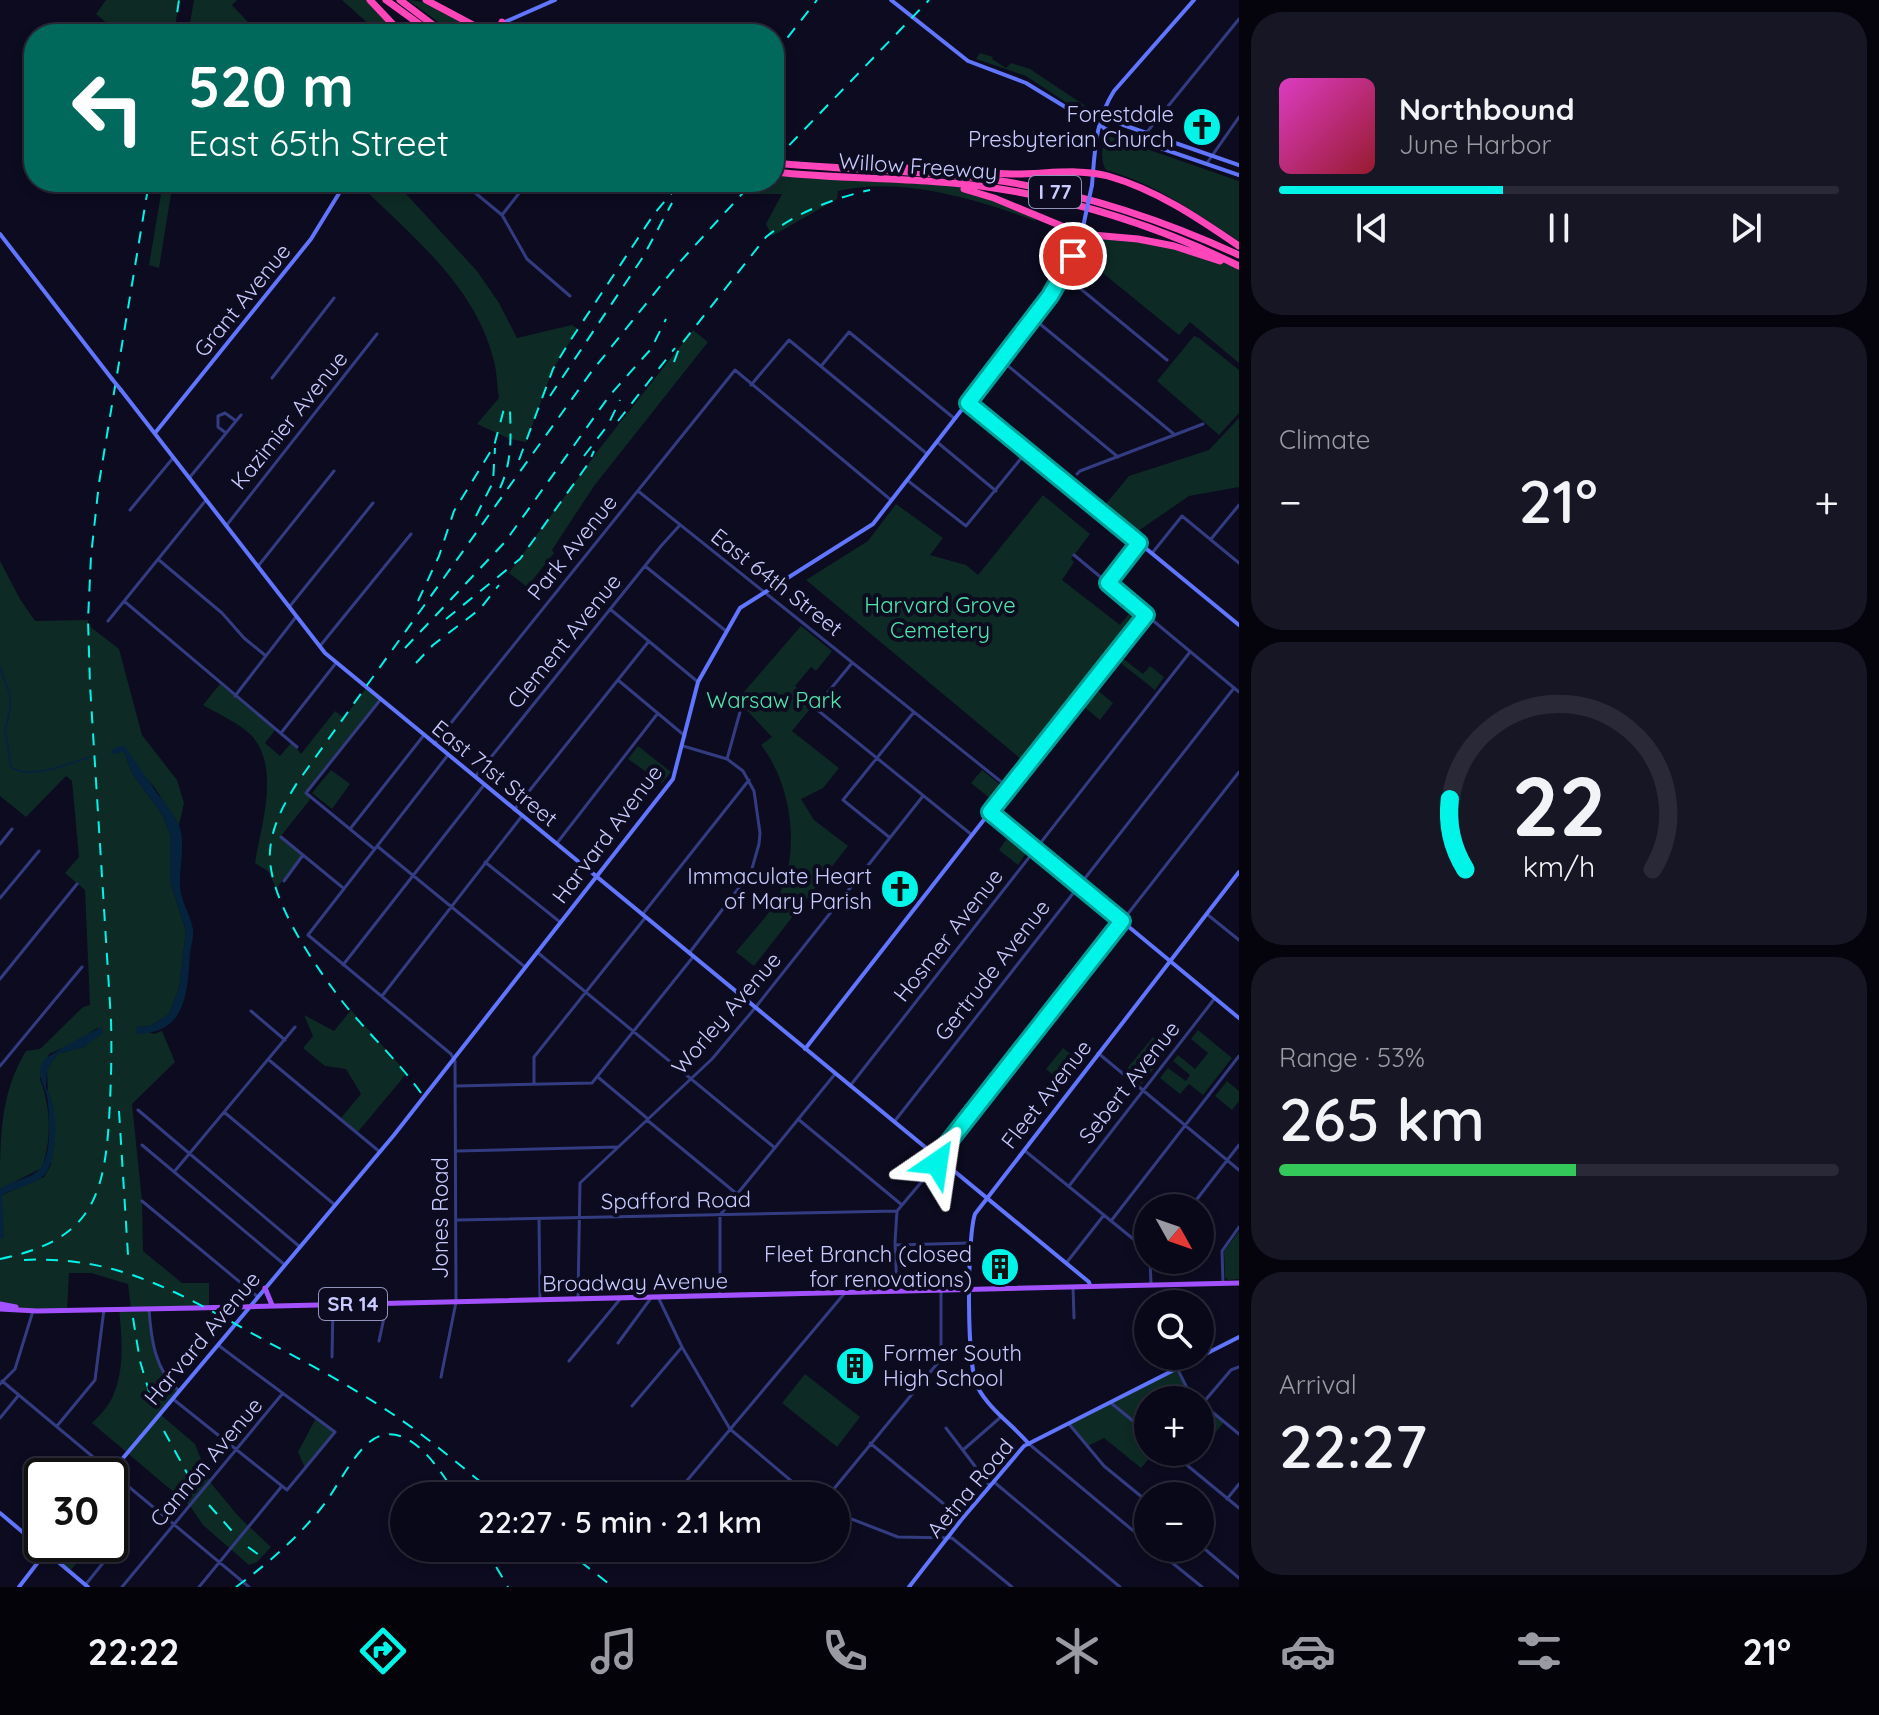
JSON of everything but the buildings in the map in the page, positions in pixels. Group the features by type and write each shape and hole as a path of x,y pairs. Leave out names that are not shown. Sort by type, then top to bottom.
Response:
{"highway":[{"path":"370,0 393,24"},
{"path":"386,0 419,24"},
{"path":"400,0 432,24"},
{"path":"426,0 471,24"},
{"name":"Willow Freeway","path":"784,164 990,179 1063,193 1161,221 1239,255"},
{"path":"866,169 926,168 1013,174 1093,173 1134,185 1176,204 1239,246"},
{"name":"Willow Freeway","path":"784,173 947,183 1015,192 1130,220 1199,246 1239,267"},
{"path":"947,183 1082,231 1174,246 1239,267"}],"main road":[{"path":"498,24 555,0"},
{"path":"891,0 968,61 1026,83 1090,122 1109,120 1239,165"},
{"name":"Harvard Avenue","path":"123,1458 380,1152 673,779 698,682 740,608 873,524 1034,319 1064,275 1082,231 1092,185 1098,122 1114,91 1194,0"},
{"path":"1098,122 1105,129 1239,175"},
{"name":"Grant Avenue","path":"155,433 311,239 340,192"},
{"name":"East 71st Street","path":"0,234 319,647 1089,1282 1090,1286"},
{"path":"968,403 1239,625"},
{"path":"146,422 165,420"},
{"path":"805,1049 990,812 1239,1018"},
{"name":"Fleet Avenue","path":"1029,1444 982,1394 973,1376 970,1290 972,1220 986,1197 1239,872"},
{"name":"Broadway Avenue","path":"0,1306 33,1311 149,1309 1239,1283"},
{"path":"265,1288 273,1306"},
{"name":"Broadway Avenue","path":"0,1306 33,1311"},
{"name":"Aetna Road","path":"1214,1350 1239,1337"},
{"name":"Aetna Road","path":"909,1587 1024,1446 1173,1370"},
{"path":"0,1513 24,1533"},
{"path":"19,1587 38,1562"},
{"path":"58,1562 85,1586"}],"street":[{"path":"536,0 539,6"},
{"path":"1143,141 1147,132 1239,19"},
{"path":"1207,164 1239,117"},
{"path":"474,192 502,215 527,259 570,296"},
{"path":"502,215 520,192"},
{"path":"1064,275 1167,360"},
{"path":"272,378 334,298"},
{"path":"1034,319 1175,435"},
{"path":"820,367 849,332 955,419"},
{"name":"Kazimier Avenue","path":"226,526 377,334"},
{"path":"891,500 751,385 789,340 927,454"},
{"path":"1001,360 1118,457"},
{"name":"Park Avenue","path":"434,744 735,370 751,385"},
{"path":"226,433 216,424 218,416 225,413 236,421"},
{"path":"190,477 241,415"},
{"path":"1077,474 1203,424"},
{"path":"937,442 996,491"},
{"path":"907,480 966,526 1027,451"},
{"path":"130,510 173,458"},
{"path":"257,566 334,471"},
{"name":"East 64th Street","path":"637,490 1009,788"},
{"path":"108,621 206,500"},
{"path":"288,607 373,503"},
{"path":"1210,540 1239,505"},
{"path":"1152,553 1182,516 1239,563"},
{"name":"Clement Avenue","path":"475,777 680,525"},
{"path":"319,647 411,534"},
{"path":"1108,583 1139,543"},
{"path":"1074,555 1239,692"},
{"path":"158,559 222,613 244,638 266,656"},
{"path":"645,566 726,631"},
{"path":"124,601 297,747"},
{"path":"610,609 698,682"},
{"path":"990,812 1146,615"},
{"path":"235,696 296,617"},
{"path":"514,810 649,641"},
{"name":"Hosmer Avenue","path":"850,1086 1190,652"},
{"path":"853,662 815,708 972,835"},
{"path":"281,733 336,663"},
{"path":"618,680 685,736"},
{"name":"Gertrude Avenue","path":"894,1122 1234,688"},
{"path":"381,699 306,793 451,905 525,967"},
{"path":"727,759 740,712"},
{"path":"890,838 843,800 914,712"},
{"path":"556,844 658,713"},
{"path":"350,829 424,735"},
{"path":"456,1086 592,1083 634,1032 742,886 756,858 760,833 749,780 727,759 683,746"},
{"path":"448,755 342,887 308,935 454,1059"},
{"path":"897,1292 897,1211 1239,772"},
{"path":"534,1084 534,1057 749,780"},
{"path":"343,965 484,785"},
{"name":"Worley Avenue","path":"578,1299 578,1186 712,1059 923,796"},
{"path":"381,997 522,816"},
{"path":"0,844 12,829"},
{"path":"281,837 342,887"},
{"path":"0,898 39,851"},
{"path":"284,881 303,855"},
{"path":"485,862 560,922"},
{"path":"0,979 77,884"},
{"path":"1207,914 1239,940"},
{"path":"537,952 775,1148"},
{"path":"0,1066 82,967"},
{"name":"Sebert Avenue","path":"1069,1186 1215,998"},
{"path":"251,1011 285,1040"},
{"path":"174,1172 295,1027"},
{"path":"1098,1053 1239,1170"},
{"path":"1111,1221 1239,1056"},
{"path":"269,1059 380,1152"},
{"name":"Jones Road","path":"441,1377 456,1302 454,1059"},
{"path":"720,1296 720,1215 835,1074"},
{"path":"598,1078 737,1194"},
{"path":"138,1110 300,1247"},
{"path":"224,1112 335,1205"},
{"path":"798,1119 902,1205"},
{"path":"142,1145 285,1265"},
{"path":"1201,1194 1239,1145"},
{"path":"456,1151 617,1147"},
{"path":"1023,1149 1134,1240"},
{"path":"142,1201 258,1297"},
{"name":"Spafford Road","path":"456,1220 897,1211"},
{"path":"1066,1263 1104,1215"},
{"path":"539,1219 540,1300"},
{"path":"1223,1283 1222,1251 1239,1227"},
{"path":"896,1245 970,1243"},
{"path":"1151,1274 1151,1285"},
{"path":"1073,1287 1074,1318"},
{"path":"839,1482 941,1359 941,1291"},
{"path":"686,1482 844,1294"},
{"path":"569,1361 621,1298"},
{"path":"618,1343 651,1298"},
{"path":"659,1298 682,1347 730,1429 792,1482"},
{"path":"379,1341 387,1304"},
{"path":"332,1357 333,1305"},
{"path":"57,1426 95,1380 104,1309"},
{"path":"149,1309 151,1340 165,1378 179,1391"},
{"path":"33,1311 15,1369 1,1382 92,1458"},
{"path":"173,1399 287,1490 335,1432 218,1345"},
{"path":"632,1406 682,1347"},
{"path":"1214,1388 1231,1370 1239,1367"},
{"name":"Cannon Avenue","path":"122,1587 283,1393"},
{"path":"0,1418 19,1395"},
{"path":"1111,1403 1134,1422"},
{"path":"1214,1413 1239,1434"},
{"path":"963,1450 1002,1416"},
{"path":"1069,1424 1104,1466 1134,1491"},
{"path":"946,1428 992,1484 1120,1587"},
{"path":"870,1443 962,1519"},
{"path":"1029,1444 1134,1531"},
{"path":"1188,1466 1239,1508"},
{"path":"1227,1499 1239,1484"},
{"path":"199,1587 282,1486"},
{"path":"128,1488 249,1587"},
{"path":"850,1518 898,1537 952,1538 1012,1587"},
{"path":"1214,1557 1239,1578"},
{"path":"85,1586 104,1562"},
{"path":"1171,1562 1202,1587"},
{"path":"913,1581 920,1587"}],"green space":[{"path":"106,0 179,0 175,24 108,24 96,14"},
{"path":"194,0 237,0 232,5 250,24 190,24"},
{"path":"342,0 370,0 393,24 369,24"},
{"path":"408,0 441,9 464,24 441,24"},
{"path":"980,53 993,57 1006,68 1011,63 1030,69 1090,109 1085,115 1026,76 976,59"},
{"path":"1109,136 1239,181 1239,241 1159,191 1106,170 1102,152"},
{"path":"784,173 947,183 1037,215 1035,221 938,192 886,186 861,187 838,191 837,199 772,236 766,224 782,194 728,192 784,192"},
{"path":"161,192 171,192 159,268 149,265"},
{"path":"367,192 404,192 477,271 499,303 517,338 572,325 578,329 553,369 526,442 510,439 477,424 499,398 494,361 485,333 472,308 456,284 419,242"},
{"path":"1091,235 1174,246 1239,268 1239,363 1190,322 1179,335 1083,257"},
{"path":"693,330 708,342 594,486 552,550 554,553 527,587 509,573 600,448"},
{"path":"1194,336 1239,370 1239,413 1219,435 1157,381"},
{"path":"1239,418 1239,487 1189,496 1131,536 1100,511 1129,476 1209,450"},
{"name":"Harvard Grove Cemetery","path":"1043,495 1090,534 1071,559 1074,562 1062,580 1120,625 1133,609 1138,613 1021,759 806,580 868,541 896,504 943,538 930,555 966,565 978,575"},
{"path":"0,561 35,621 88,620 88,625 119,649 142,735 177,780 184,803 179,825 155,788 124,752 133,775 162,814 170,834 170,881 186,931 179,988 169,1014 150,1026 136,1027 154,1034 162,1031 175,1062 132,1104 142,1201 143,1251 182,1283 209,1283 209,1308 149,1309 159,1364 179,1391 160,1414 195,1444 210,1482 239,1517 271,1547 257,1562 249,1565 203,1525 190,1506 92,1423 110,1401 119,1377 122,1343 119,1309 131,1309 128,1284 91,1273 69,1273 67,1310 37,1311 0,1304 0,1239 4,1237 0,1209 2,1195 44,1177 51,1165 47,1070 57,1054 84,1047 99,1034 97,1028 49,1054 40,1079 49,1124 42,1168 0,1189 3,1117 17,1067 26,1051 40,1049 83,1007 90,1005 85,890 65,873 79,857 72,781 66,776 26,817 0,796"},
{"name":"Warsaw Park","path":"801,626 832,651 816,671 811,667 795,686 815,703 792,731 839,768 823,788 801,799 814,820 848,846 754,966 736,952 778,898 789,860 790,819 780,779 761,745 772,737 737,700"},
{"path":"1121,657 1143,674 1150,666 1164,677 1155,690 1118,661"},
{"path":"220,684 276,729 265,743 280,756 292,742 301,754 335,711 344,718 366,688 381,699 306,792 312,797 281,836 303,855 276,889 269,872 255,863 266,797 265,763 251,735 203,705"},
{"path":"1096,689 1113,703 1100,720 1083,706"},
{"path":"638,746 671,772 662,783 628,759"},
{"path":"331,770 350,784 332,809 312,793"},
{"path":"982,770 1002,786 991,799 971,783"},
{"path":"1010,834 1029,849 1018,865 999,850"},
{"path":"351,1010 407,1073 357,1133 340,1119 361,1094 346,1069 325,1066 303,1048 313,1036 304,1015 334,1031"},
{"path":"1198,1030 1232,1058 1203,1095 1189,1084 1180,1094 1160,1078 1168,1068 1186,1081 1190,1075 1173,1061 1178,1055 1195,1069 1208,1053 1191,1039"},
{"path":"1153,1037 1168,1050 1142,1084 1126,1070"},
{"path":"1063,1048 1081,1062 1064,1084 1046,1069"},
{"path":"1227,1081 1239,1091 1239,1101 1232,1110 1215,1096"},
{"path":"1239,1231 1239,1279 1228,1280 1225,1277 1224,1251"},
{"path":"1178,1370 1186,1386 1142,1386"},
{"path":"805,1374 860,1417 837,1447 782,1403"},
{"path":"1134,1390 1134,1462 1104,1438 1088,1446 1069,1424"},
{"path":"1214,1414 1224,1422 1214,1434"},
{"path":"316,1418 335,1432 305,1468 298,1452"},
{"path":"59,1562 78,1562 70,1571"}],"water":[{"path":"124,745 179,825 182,847 180,887 193,932 185,996 175,1019 153,1032 136,1034 136,1027 150,1026 169,1014 179,988 186,931 170,881 170,834 162,814 133,775 124,752 111,754 112,749"},
{"path":"102,1027 103,1033 84,1047 57,1054 47,1070 46,1088 55,1120 52,1160 42,1177 2,1195 4,1237 0,1239 0,1189 35,1173 46,1156 50,1124 47,1097 40,1075 43,1061"}],"waterway":[{"path":"0,667 10,695 5,729 11,767 18,771 38,772 90,757"},
{"path":"161,798 173,816"}],"railway":[{"path":"175,24 179,0"},
{"path":"784,42 817,0"},
{"path":"784,151 929,0"},
{"path":"674,362 680,346 766,237 815,208 870,190"},
{"path":"0,1259 53,1242 71,1229 85,1214 95,1196 106,1149 111,1082 111,1020 88,620 99,483 147,192"},
{"path":"519,460 553,369 654,214 673,192"},
{"path":"421,1093 343,1003 291,923 271,868 271,841 276,824 297,783 592,371 678,264 744,192"},
{"path":"550,396 643,257 672,203"},
{"path":"405,648 505,542 610,395 651,349 666,319"},
{"path":"618,421 675,348"},
{"path":"584,456 608,425 620,400"},
{"path":"418,601 439,556 454,511 494,446 505,405"},
{"path":"500,488 509,459 510,410"},
{"path":"476,516 493,482 495,448"},
{"path":"446,619 520,559 594,451"},
{"path":"416,663 433,645 480,609 499,585"},
{"path":"119,1111 128,1255"},
{"path":"24,1260 90,1264 120,1271 178,1294 376,1403 480,1482"},
{"path":"133,1318 140,1361 153,1405"},
{"path":"164,1431 193,1484"},
{"path":"236,1587 299,1533 324,1504 358,1454 378,1437 392,1434 418,1446 447,1482"},
{"path":"209,1505 232,1531"},
{"path":"248,1547 259,1555"},
{"path":"493,1562 508,1587"},
{"path":"581,1562 613,1587"}],"place":[{"name":"Forestdale Presbyterian Church","path":"1202,127"},
{"name":"Immaculate Heart of Mary Parish","path":"900,889"},
{"name":"Fleet Branch (closed for renovations)","path":"1000,1267"},
{"name":"Former South High School","path":"855,1366"}],"route":[{"path":"937,1163 940,1153 1122,921 990,812 1146,615 1108,583 1139,543 968,403 1050,296 1073,256"}]}
